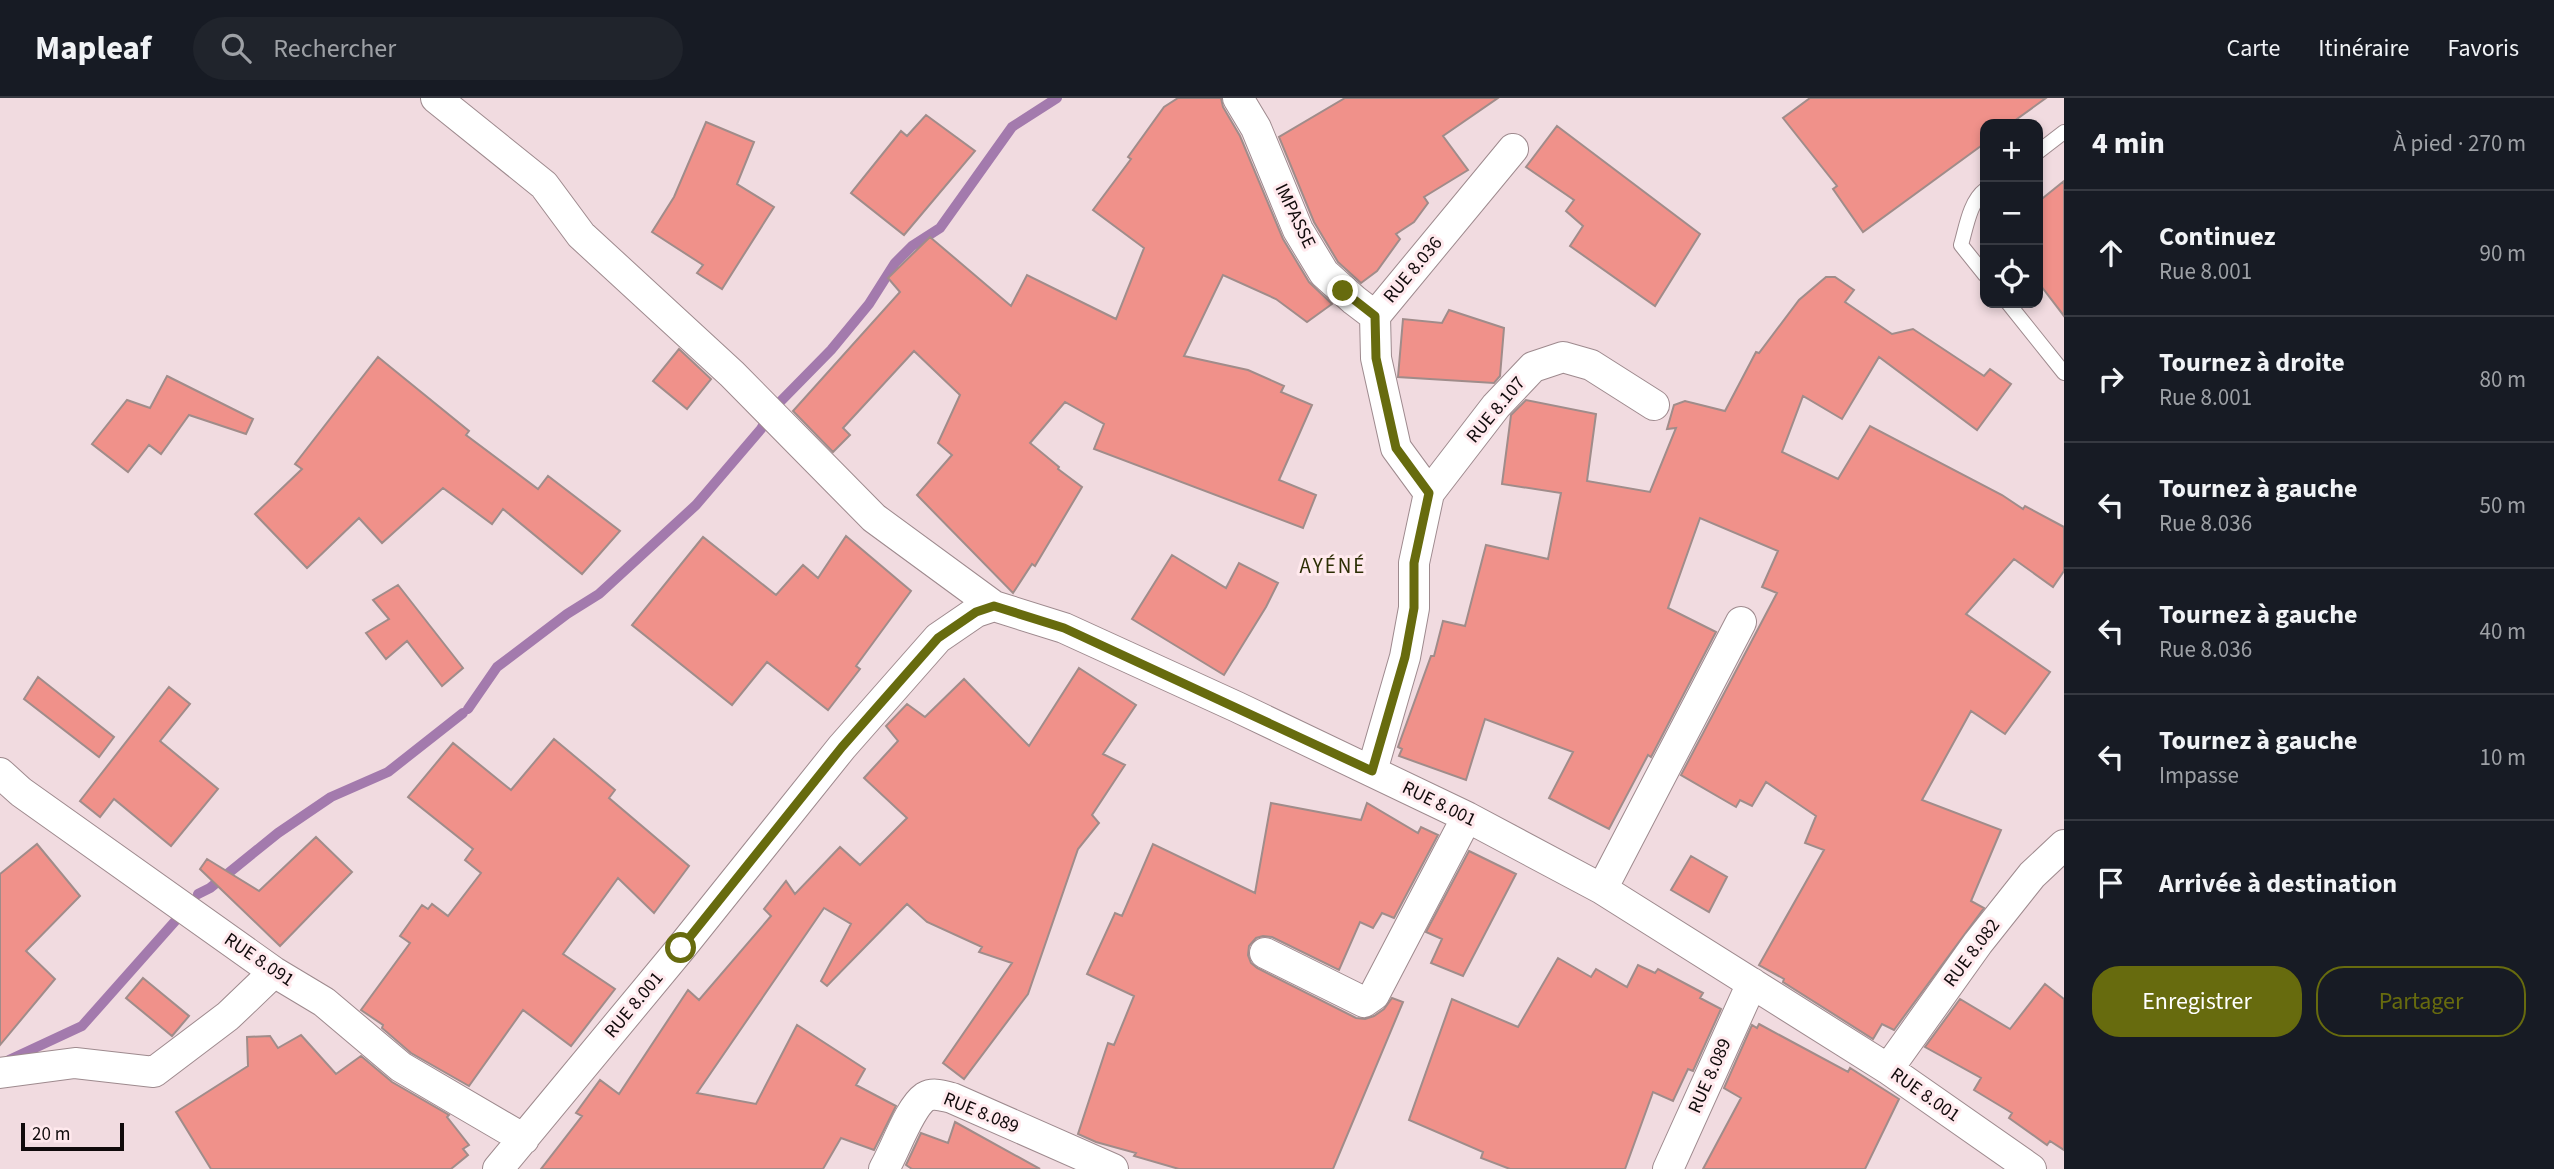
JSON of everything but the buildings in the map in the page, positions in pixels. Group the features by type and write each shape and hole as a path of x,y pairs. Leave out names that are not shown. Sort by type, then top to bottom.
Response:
{"street":[{"path":"436,98 544,185 581,234 732,374 874,517 994,606"},
{"name":"IMPASSE","path":"1238,98 1256,128 1298,230 1324,273 1375,316"},
{"name":"RUE 8.036","path":"1429,493 1396,448 1376,358 1375,316 1513,149"},
{"name":"RUE 8.107","path":"1429,493 1496,406 1533,368 1563,357 1591,365 1654,405"},
{"path":"1372,771 1405,657 1414,608 1414,563 1429,493"},
{"name":"RUE 8.001","path":"498,1169 681,948 842,747 885,698 938,638 976,612 994,606 1064,628 1372,771 1468,817 1602,889 1888,1069 2031,1169"},
{"path":"1602,889 1741,622"},
{"name":"RUE 8.091","path":"0,774 21,792 274,972 324,1002 401,1067 524,1139"},
{"path":"1265,953 1366,1001 1374,995 1403,943 1468,817"},
{"name":"RUE 8.082","path":"1888,1069 1978,943 2032,876 2064,845"},
{"path":"0,1073 75,1063 154,1072 228,1016 274,972"},
{"name":"RUE 8.089","path":"1668,1169 1752,983"},
{"name":"RUE 8.089","path":"884,1169 914,1112 924,1098 935,1094 952,1098 1113,1169"}],"lane":[{"path":"2043,148 2064,132"},
{"path":"1980,194 1968,220 1961,245 1980,269"},
{"path":"2012,308 2064,373"}],"waterway":[{"path":"776,406 831,350 869,304 895,263 912,246 940,228 1012,127 1057,98"},
{"path":"468,709 497,667 567,614 599,594 696,505 761,429 769,415"},
{"path":"198,894 210,888 278,833 331,797 388,772 463,713"},
{"path":"9,1060 82,1026 185,910"}],"district":[{"name":"AYÉNÉ","path":"1333,566"}],"route":[{"path":"681,948 842,747 938,638 976,612 994,606 1064,628 1372,771 1405,657 1414,608 1414,563 1429,493 1396,448 1376,358 1375,316 1343,291"}]}
